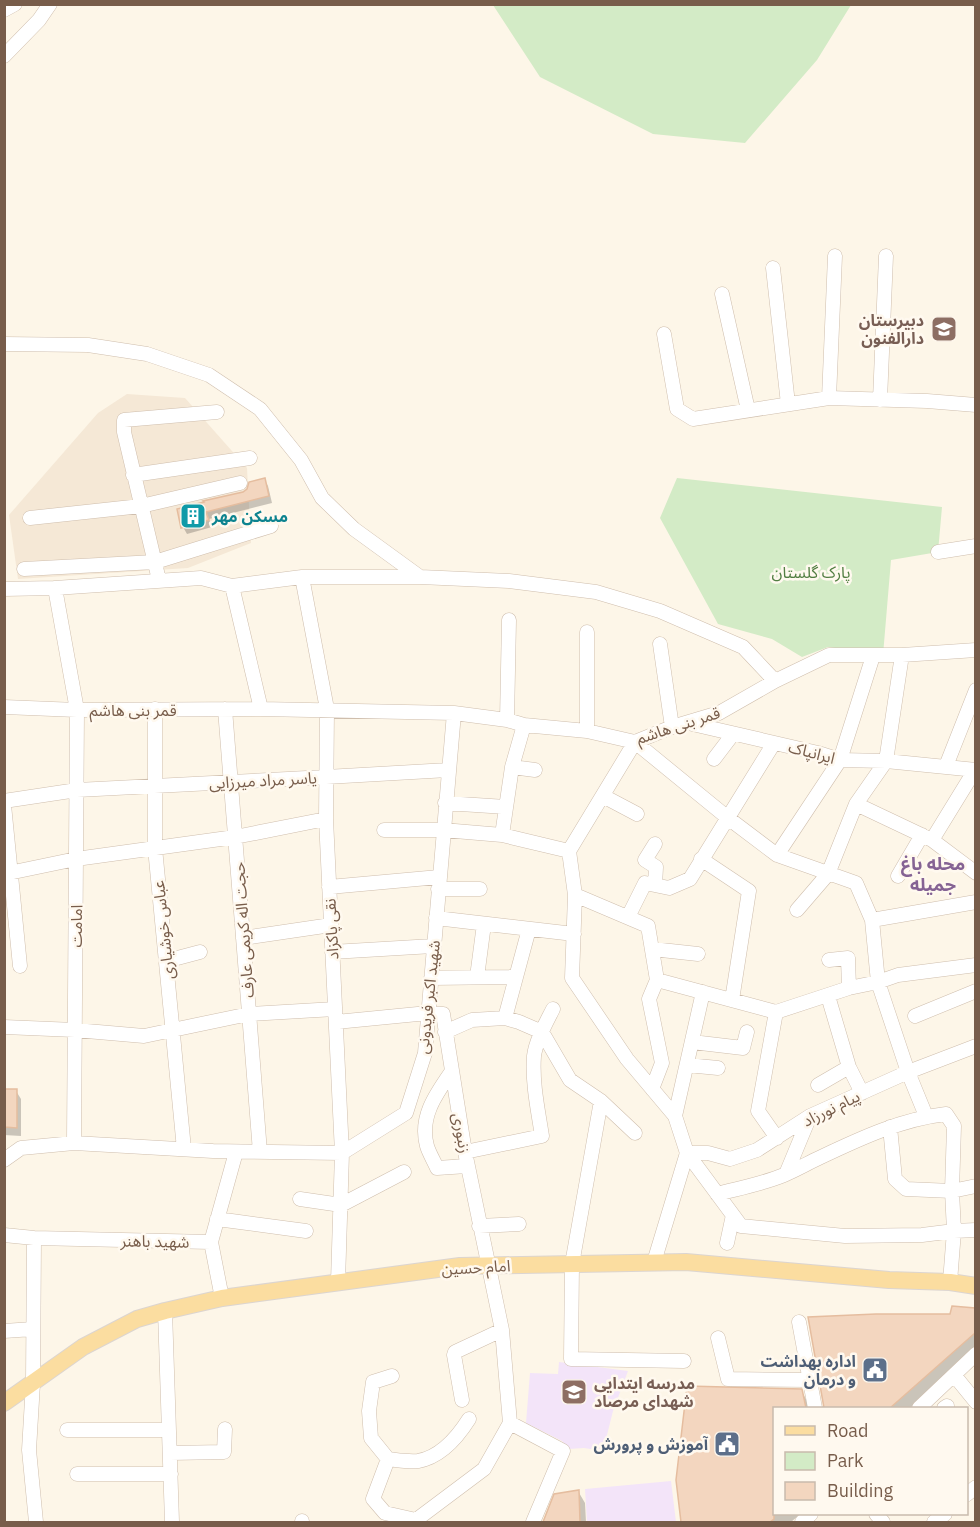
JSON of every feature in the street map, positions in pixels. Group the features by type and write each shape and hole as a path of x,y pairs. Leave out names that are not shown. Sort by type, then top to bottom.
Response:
{"main road":[{"name":"امام حسین","path":"4,1403 83,1347 137,1319 222,1298 460,1266 686,1262 889,1280 950,1282 975,1286"}],"street":[{"path":"4,10 15,4"},
{"path":"4,56 39,21 50,4"},
{"path":"829,398 835,256"},
{"path":"880,400 886,256"},
{"path":"773,268 788,404"},
{"path":"722,294 748,410"},
{"path":"664,334 677,409 693,419 829,398 975,405"},
{"path":"4,344 88,345 147,354 209,375 260,409 301,460 322,498 354,530 420,577"},
{"path":"159,580 133,475 123,420 217,412"},
{"path":"133,475 250,458"},
{"path":"30,518 141,506 240,483"},
{"path":"24,568 155,562 271,526"},
{"path":"938,552 975,546"},
{"path":"4,589 55,588 201,578 232,586 302,578 420,577 509,581 596,592 660,611 743,647 775,681"},
{"name":"نقی پاکزاد","path":"302,578 327,710 326,819 342,1153 338,1282"},
{"path":"232,586 261,709"},
{"name":"امامت","path":"55,588 77,710 74,1143"},
{"path":"507,720 509,620"},
{"path":"586,730 587,632"},
{"path":"660,644 672,727"},
{"name":"قمر بنی هاشم","path":"4,707 77,710 261,709 454,713 507,720 524,725 586,730 635,742 672,727 719,713 775,681 829,655 873,656 975,650"},
{"path":"797,910 828,874 856,804 886,761 902,655"},
{"path":"777,855 840,760 873,656"},
{"path":"946,766 975,690"},
{"name":"عباس خوشیاری","path":"155,709 155,848 184,1149"},
{"name":"حجت اله کریمی عارف","path":"225,709 260,1152"},
{"name":"شهید اکبر فریدونی","path":"342,1153 406,1113 425,1053 454,713"},
{"name":"ایرانپاک","path":"686,723 840,760 886,761 975,770"},
{"path":"502,835 512,767 524,725"},
{"path":"714,759 733,734"},
{"path":"926,1116 878,982 872,920 856,883 777,855 635,742 569,851 575,895 572,978 627,1059 675,1116 687,1153 741,1226 845,1236 922,1235 975,1230"},
{"path":"628,917 645,883 669,888 690,879 774,743"},
{"path":"512,767 535,770"},
{"name":"یاسر مراد میرزایی","path":"4,803 77,790 448,770"},
{"path":"898,876 975,770"},
{"path":"603,796 637,814"},
{"path":"4,803 8,873 20,966"},
{"path":"445,803 506,807"},
{"path":"856,804 927,838 975,873"},
{"path":"8,873 76,859 235,837 326,819"},
{"path":"384,830 443,830 502,835 569,851"},
{"path":"655,844 645,860 656,867 655,885"},
{"path":"701,859 749,891 732,1000"},
{"path":"329,887 439,883 480,889"},
{"path":"575,895 648,926 657,980 649,999 662,1063 652,1089"},
{"path":"872,920 975,902"},
{"path":"436,918 574,934"},
{"path":"477,977 484,924"},
{"path":"243,938 331,925"},
{"path":"505,1018 529,929"},
{"path":"332,952 434,946"},
{"path":"652,949 698,954"},
{"path":"166,961 200,952"},
{"path":"829,960 848,958 849,988"},
{"path":"657,980 776,1012 898,975 975,964"},
{"path":"431,978 516,977"},
{"path":"915,1016 975,991"},
{"path":"675,1116 704,992"},
{"path":"828,996 849,1066 862,1093"},
{"path":"452,1071 433,1097 425,1122 427,1145 437,1168 542,1136 534,1084 534,1054 554,1009"},
{"path":"776,1012 758,1112 777,1138"},
{"path":"4,1027 144,1036 249,1014 428,1013"},
{"name":"زنبوری","path":"428,1013 443,1014 466,1159 502,1330 510,1423"},
{"path":"445,1032 472,1020 505,1018 542,1032 570,1080 601,1101 635,1133"},
{"path":"692,1042 743,1048 747,1032"},
{"name":"پیام نورزاد","path":"687,1153 708,1153 730,1159 757,1150 810,1116 908,1071 975,1046"},
{"path":"687,1065 718,1068"},
{"path":"818,1085 849,1066"},
{"path":"601,1101 572,1264 571,1359 684,1361"},
{"path":"717,1194 759,1184 786,1174 890,1127 926,1116 946,1114 954,1126 952,1191 954,1231 950,1282"},
{"path":"786,1174 810,1116"},
{"path":"890,1127 895,1179 906,1189 952,1191 975,1186"},
{"path":"4,1160 21,1148 74,1143 236,1152 342,1153"},
{"name":"شهید باهنر","path":"4,1235 34,1238 211,1242 236,1152"},
{"path":"654,1262 687,1153"},
{"path":"300,1199 341,1205 404,1172"},
{"path":"727,1243 733,1215"},
{"path":"218,1219 306,1231"},
{"path":"479,1226 519,1224"},
{"path":"34,1238 33,1383 29,1450 36,1522"},
{"path":"211,1242 222,1298"},
{"path":"165,1311 172,1522"},
{"path":"799,1322 815,1407"},
{"path":"4,1331 33,1329"},
{"path":"462,1400 455,1352 502,1330"},
{"path":"718,1338 728,1379 809,1380"},
{"path":"920,1407 975,1354"},
{"path":"954,1375 975,1402"},
{"path":"392,1376 373,1382 369,1411 371,1438 388,1459 417,1461 437,1455 458,1436 469,1419"},
{"path":"388,1459 373,1499 385,1513 415,1521 484,1470 510,1423 563,1451 533,1522"},
{"path":"67,1430 169,1430"},
{"path":"170,1453 224,1452 225,1430"},
{"path":"77,1474 171,1474"}],"shaded area":[{"path":"127,394 185,398 247,468 251,543 188,568 18,579 9,515 98,413"},
{"name":"مدرسه ایتدایی شهدای مرصاد","path":"559,1362 628,1371 613,1411 603,1451 584,1448 569,1449 562,1441 526,1423 530,1373 558,1374"},
{"path":"671,1481 676,1522 587,1522 585,1489"}],"green space":[{"path":"493,5 851,5 817,60 745,143 653,134 540,77"},
{"name":"پارک گلستان","path":"677,478 942,507 938,552 891,560 883,655 828,647 802,657 772,639 718,624 660,518"}],"building":[{"path":"265,478 269,496 206,512 209,520 181,528 177,509 243,492 247,489 249,482"},
{"path":"4,1089 17,1089 17,1128 4,1127"},
{"name":"اداره بهداشت و درمان","path":"952,1306 975,1308 975,1333 891,1407 824,1407 808,1317 950,1314"},
{"name":"آموزش و پرورش","path":"687,1386 802,1389 806,1407 773,1407 774,1519 770,1522 681,1522 676,1480"},
{"path":"579,1490 580,1522 543,1522 554,1494"}],"place":[{"name":"دبیرستان دارالفنون","path":"944,329"},
{"name":"مسکن مهر","path":"193,516"},
{"name":"اداره بهداشت و درمان","path":"875,1370"},
{"name":"مدرسه ایتدایی شهدای مرصاد","path":"574,1392"},
{"name":"آموزش و پرورش","path":"727,1444"}],"district":[{"name":"محله باغ‌ جمیله","path":"933,874"}]}
